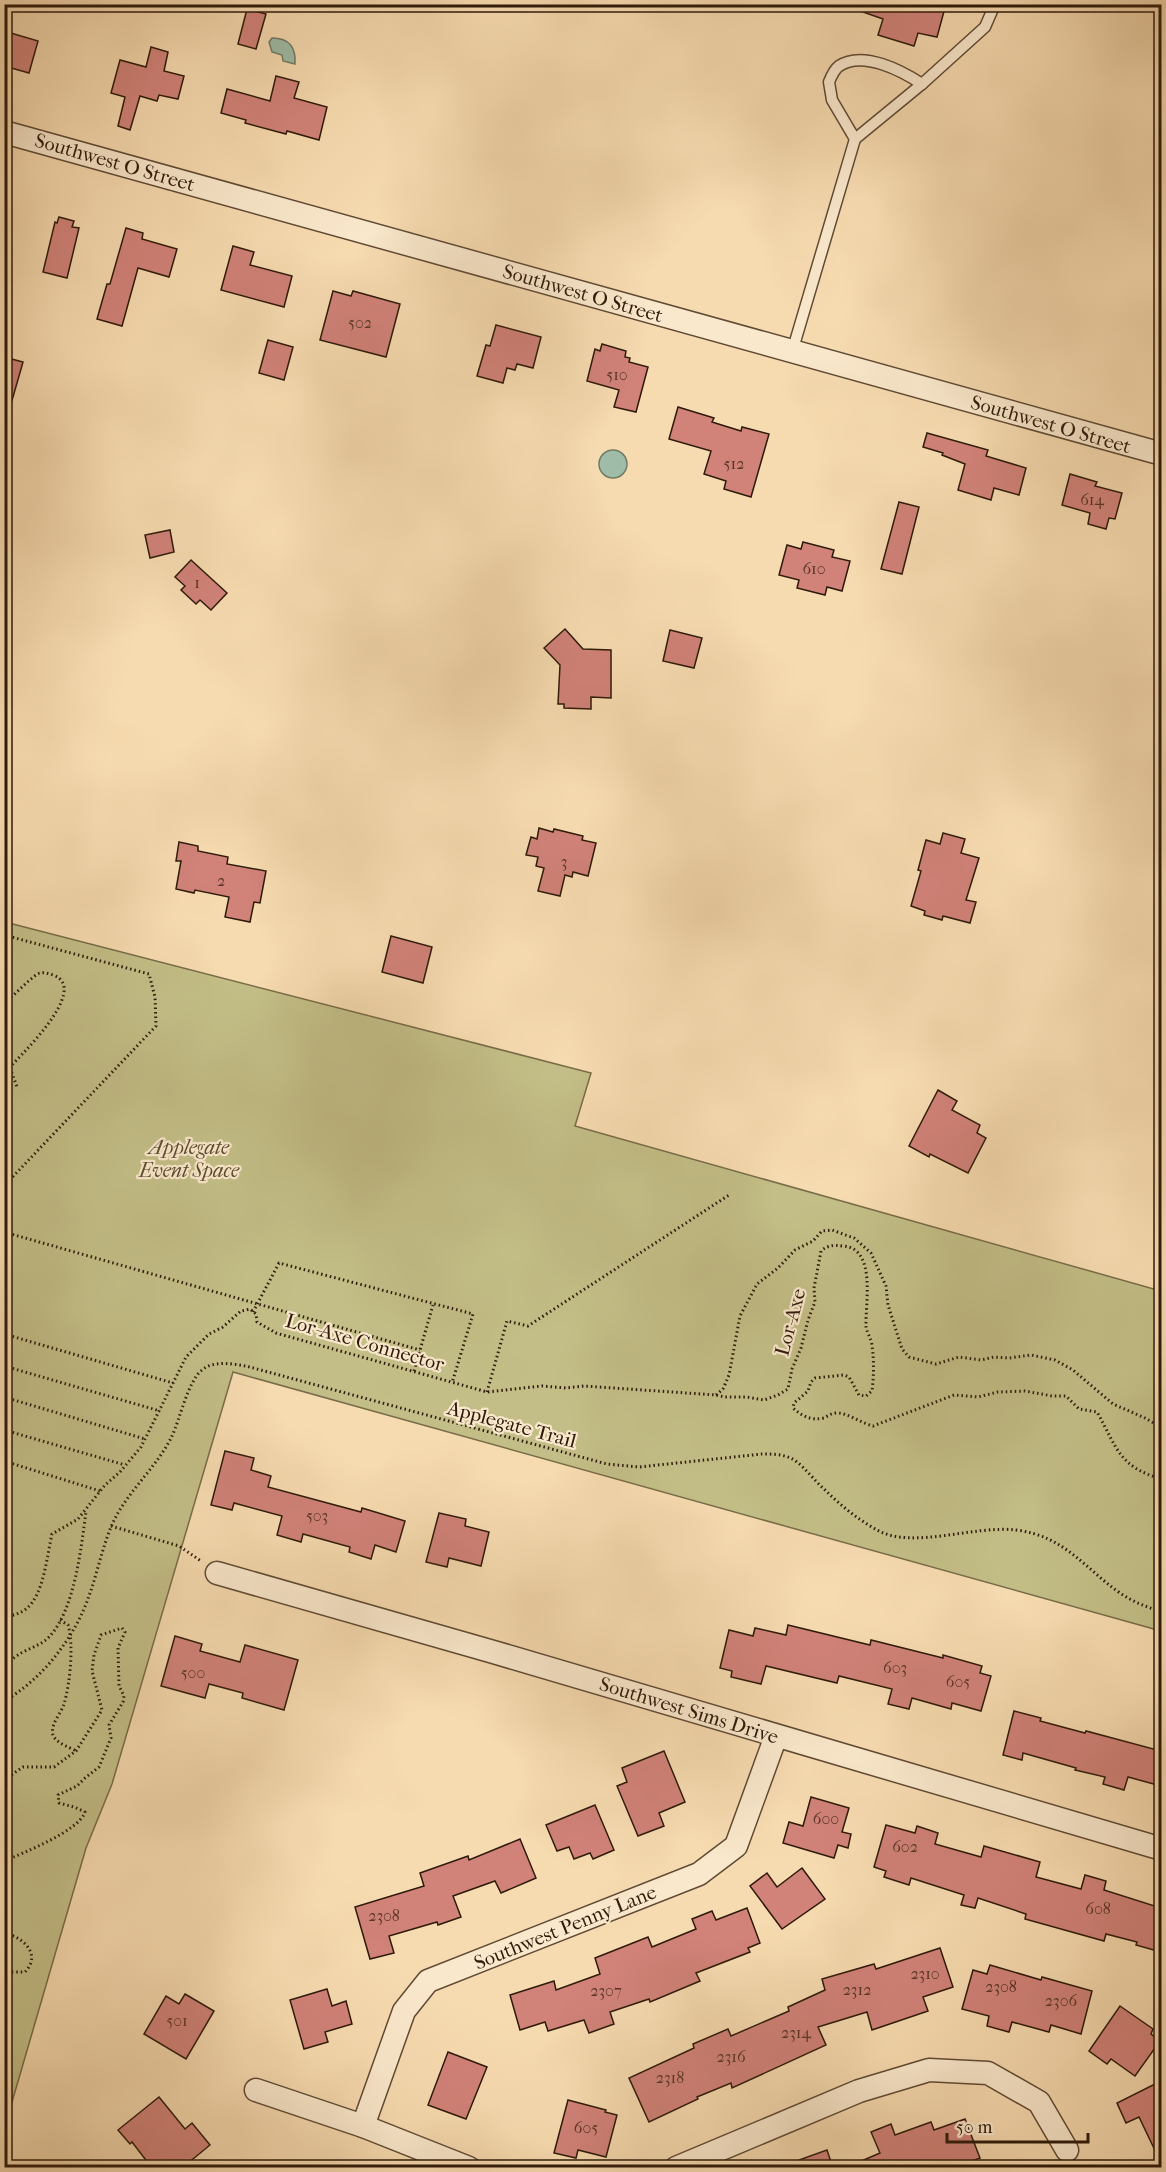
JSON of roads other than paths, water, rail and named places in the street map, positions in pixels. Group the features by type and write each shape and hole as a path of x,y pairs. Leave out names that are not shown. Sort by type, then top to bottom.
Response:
{"street":[{"name":"Southwest O Street","path":"4,132 1161,454"},
{"name":"Southwest Sims Drive","path":"217,1573 1161,1848"},
{"name":"Southwest Penny Lane","path":"363,2126 404,2011 428,1982 699,1874 736,1846 776,1736"},
{"path":"676,2168 859,2091 929,2070 988,2073 1039,2102 1067,2150"},
{"path":"256,2090 363,2126 469,2168"}],"lane":[{"path":"792,352 855,140 985,27 995,4"},
{"path":"855,140 832,100 829,82 839,66 857,60 886,65 899,69 922,84"}],"park label":[{"name":"Applegate Event Space","path":"189,1158"}]}
